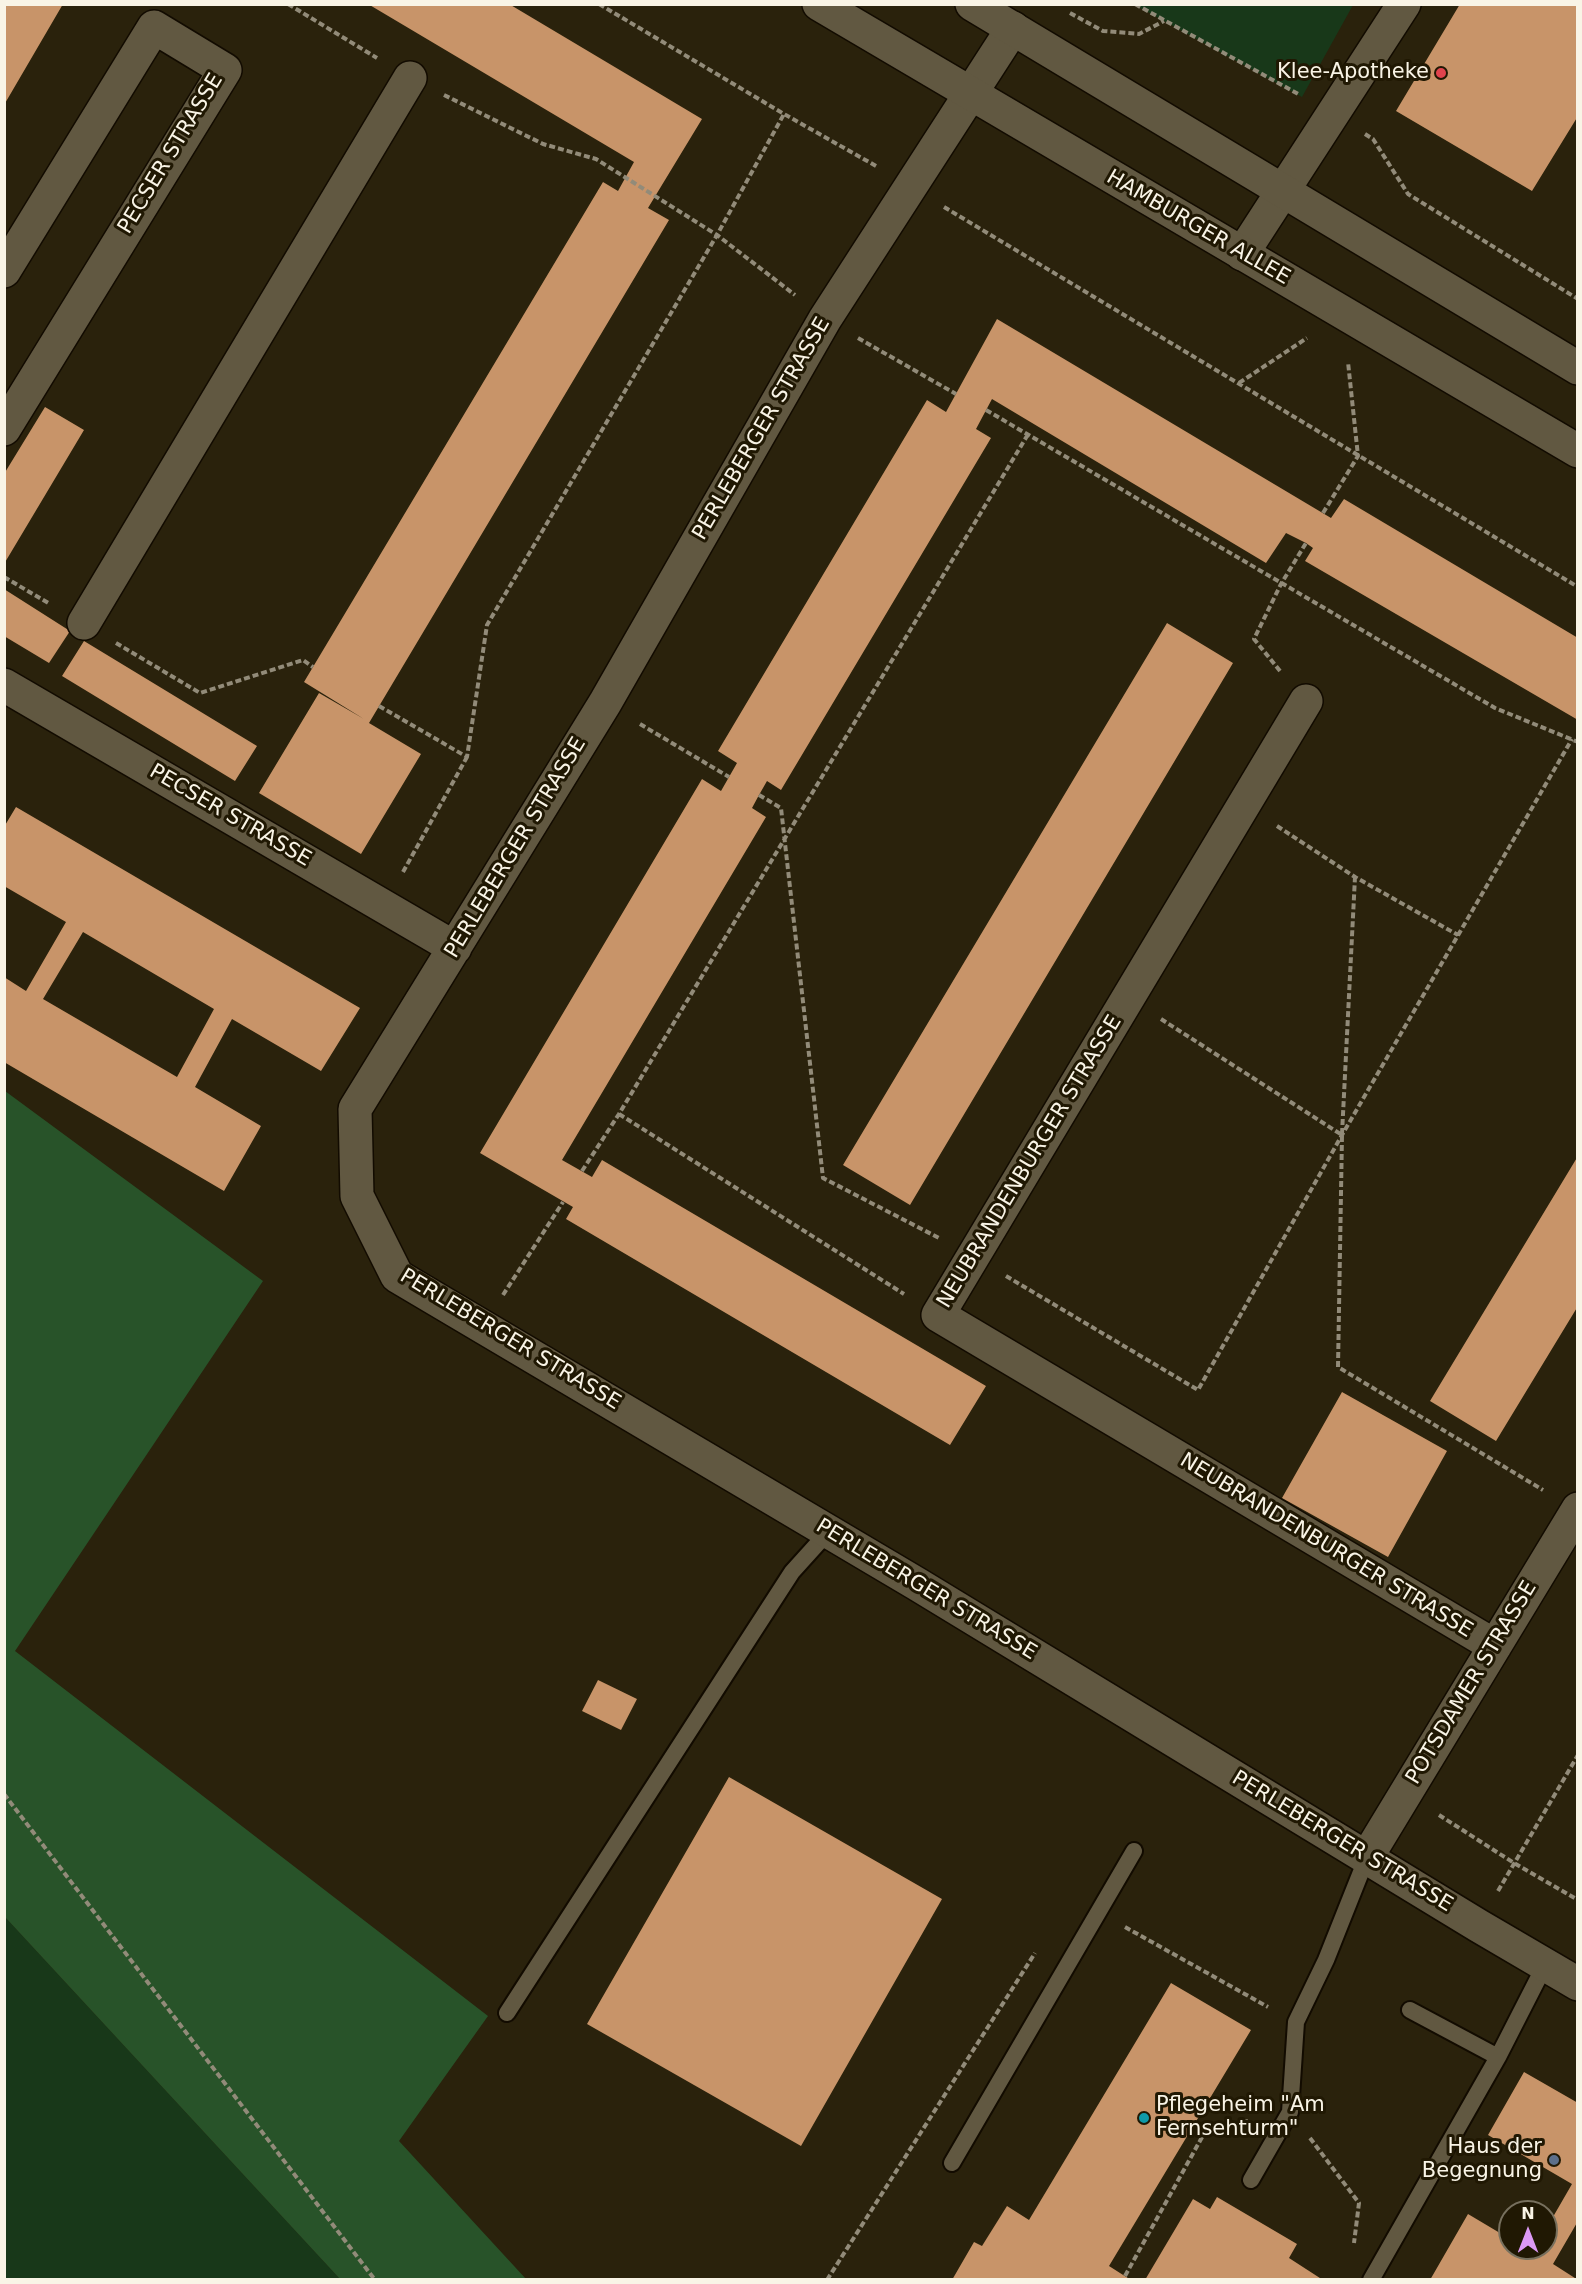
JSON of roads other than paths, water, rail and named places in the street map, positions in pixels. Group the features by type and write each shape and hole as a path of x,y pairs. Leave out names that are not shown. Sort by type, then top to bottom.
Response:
{"street":[{"name":"HAMBURGER ALLEE","path":"819,4 1578,451"},
{"path":"972,4 1578,368"},
{"path":"1242,254 1404,4"},
{"name":"PECSER STRASSE","path":"4,271 154,27 225,70 4,429"},
{"name":"PERLEBERGER STRASSE","path":"1013,28 825,319 604,703 355,1108 357,1196 397,1276 829,1531 1578,1984"},
{"path":"84,623 410,78"},
{"name":"PECSER STRASSE","path":"4,685 455,948"},
{"name":"NEUBRANDENBURGER STRASSE","path":"1305,701 938,1315 1495,1646"},
{"name":"POTSDAMER STRASSE","path":"1367,1857 1577,1510"}],"lane":[{"path":"507,2013 792,1572 829,1531"},
{"path":"952,2163 1134,1851"},
{"path":"1251,2180 1290,2112 1296,2022 1326,1960 1367,1857"},
{"path":"1371,2280 1498,2057 1545,1965"},
{"path":"1410,2010 1498,2057"}],"place":[{"name":"Klee-Apotheke","path":"1441,73"},
{"name":"Pflegeheim \"Am Fernsehturm\"","path":"1144,2118"},
{"name":"Haus der Begegnung","path":"1554,2160"}]}
